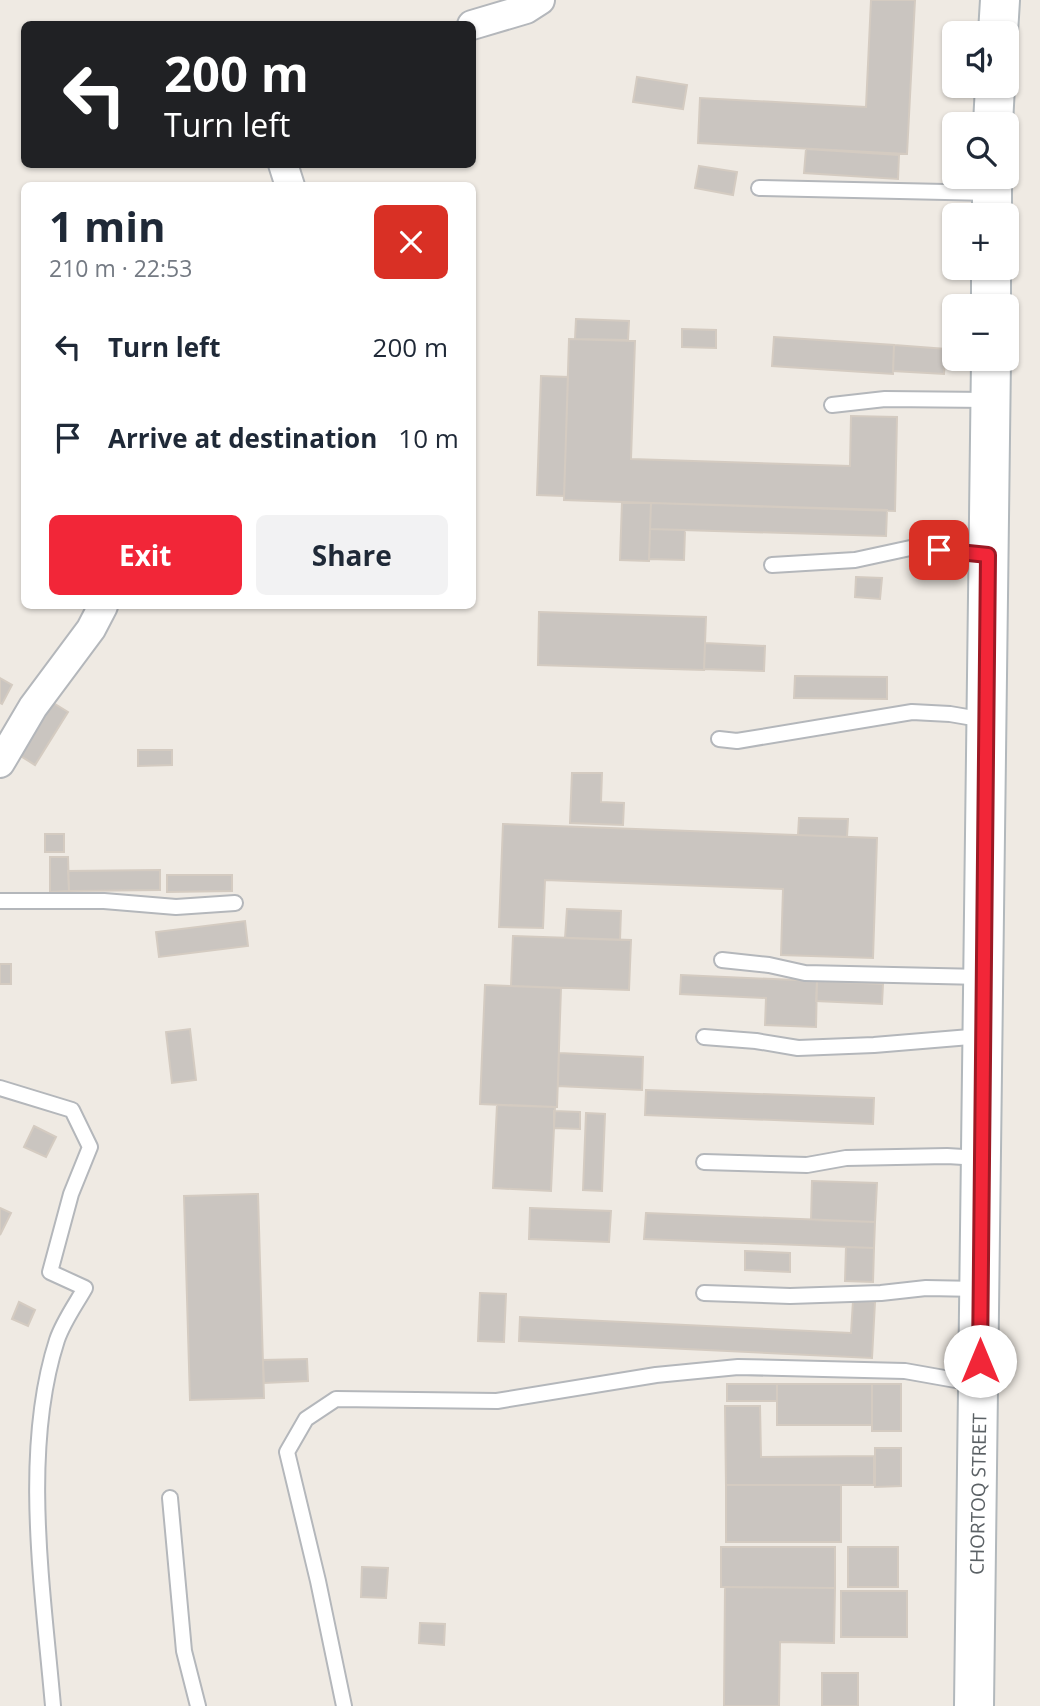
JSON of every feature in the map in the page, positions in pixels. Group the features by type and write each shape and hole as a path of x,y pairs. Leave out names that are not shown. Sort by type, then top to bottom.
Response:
{"main road":[{"path":"999,21 1000,0"},
{"name":"CHORTOQ STREET","path":"974,1706 990,371"}],"street":[{"path":"476,24 526,9 540,0"},
{"path":"0,763 33,707 91,629 101,609"}],"lane":[{"path":"759,188 992,195"},
{"path":"832,405 918,398 990,400"},
{"path":"772,565 855,560 915,547 988,555"},
{"path":"719,739 737,741 912,712 987,720"},
{"path":"0,901 104,901 176,907 235,903"},
{"path":"722,960 769,965 805,973 984,977"},
{"path":"704,1037 757,1041 798,1048 983,1036"},
{"path":"0,1088 72,1110 90,1146 71,1194 50,1272 85,1288 58,1337 42,1395 37,1513 53,1706"},
{"path":"704,1162 807,1165 846,1158 982,1158"},
{"path":"704,1293 790,1296 881,1293 926,1288 980,1289"},
{"path":"344,1706 287,1452 306,1419 336,1399 497,1401 656,1375 738,1367 905,1371 979,1385"},
{"path":"170,1498 184,1651 198,1706"}],"building":[{"path":"871,0 915,0 907,154 698,143 700,98 866,107"},
{"path":"637,77 687,85 683,109 633,102"},
{"path":"806,149 899,155 898,179 804,173"},
{"path":"699,166 737,172 733,195 695,188"},
{"path":"576,319 629,321 628,340 575,339"},
{"path":"682,329 716,330 716,348 682,347"},
{"path":"774,337 894,345 893,374 772,366"},
{"path":"569,339 635,341 631,459 850,466 851,416 897,417 895,511 564,500"},
{"path":"894,345 942,349 944,374 893,371"},
{"path":"541,376 568,377 564,496 537,495"},
{"path":"622,502 651,503 649,561 620,560"},
{"path":"651,503 887,510 886,536 650,529"},
{"path":"650,529 685,530 684,560 649,559"},
{"path":"856,577 882,578 880,599 855,597"},
{"path":"539,612 706,617 704,670 538,665"},
{"path":"705,643 765,646 764,671 704,669"},
{"path":"795,676 887,677 887,699 794,698"},
{"path":"0,678 12,685 2,704 0,703"},
{"path":"47,699 68,712 35,765 14,752"},
{"path":"138,750 172,750 172,765 138,766"},
{"path":"572,773 602,773 601,802 624,803 623,825 570,823"},
{"path":"799,818 848,819 847,837 798,835"},
{"path":"503,824 877,838 873,958 781,955 783,889 545,880 543,928 499,927"},
{"path":"45,834 64,834 64,852 45,852"},
{"path":"50,857 68,857 69,891 50,892"},
{"path":"160,870 160,890 69,891 68,871"},
{"path":"167,875 232,875 232,891 167,892"},
{"path":"567,909 621,911 620,940 565,938"},
{"path":"245,921 248,946 159,957 156,932"},
{"path":"513,936 631,940 629,990 511,986"},
{"path":"0,964 11,964 11,984 0,984"},
{"path":"681,975 817,981 816,1027 765,1025 766,998 680,994"},
{"path":"817,981 883,984 882,1004 816,1001"},
{"path":"485,985 561,988 557,1107 480,1104"},
{"path":"190,1029 196,1080 172,1083 166,1032"},
{"path":"559,1053 643,1057 642,1090 558,1086"},
{"path":"646,1090 874,1098 873,1124 645,1115"},
{"path":"497,1105 555,1107 551,1191 493,1188"},
{"path":"554,1111 580,1112 580,1129 554,1128"},
{"path":"586,1113 605,1114 602,1191 583,1190"},
{"path":"34,1126 56,1137 46,1157 24,1147"},
{"path":"812,1181 877,1183 875,1222 811,1220"},
{"path":"258,1194 264,1398 190,1400 184,1196"},
{"path":"0,1208 11,1213 0,1235"},
{"path":"530,1208 611,1211 609,1242 529,1239"},
{"path":"646,1213 875,1222 874,1248 644,1239"},
{"path":"846,1247 874,1248 873,1282 845,1281"},
{"path":"745,1251 790,1253 790,1272 745,1270"},
{"path":"480,1293 506,1294 504,1342 478,1341"},
{"path":"853,1301 875,1302 872,1358 519,1341 520,1317 851,1333"},
{"path":"19,1302 35,1310 28,1326 12,1319"},
{"path":"307,1359 308,1381 264,1383 263,1360"},
{"path":"727,1384 777,1384 777,1401 727,1401"},
{"path":"777,1384 872,1384 872,1425 777,1425"},
{"path":"872,1384 901,1384 901,1431 872,1431"},
{"path":"725,1406 760,1406 761,1457 874,1456 874,1485 726,1485"},
{"path":"875,1448 901,1448 901,1486 875,1487"},
{"path":"726,1485 841,1485 841,1542 726,1542"},
{"path":"721,1547 835,1547 835,1588 721,1587"},
{"path":"848,1547 898,1547 898,1587 848,1587"},
{"path":"362,1567 388,1568 386,1598 361,1597"},
{"path":"725,1587 835,1588 834,1643 780,1642 779,1706 724,1706"},
{"path":"841,1591 907,1591 907,1637 841,1637"},
{"path":"420,1623 445,1624 444,1645 419,1643"},
{"path":"822,1673 858,1673 858,1706 822,1706"}],"route":[{"path":"939,550 988,555 980,1361"}]}
